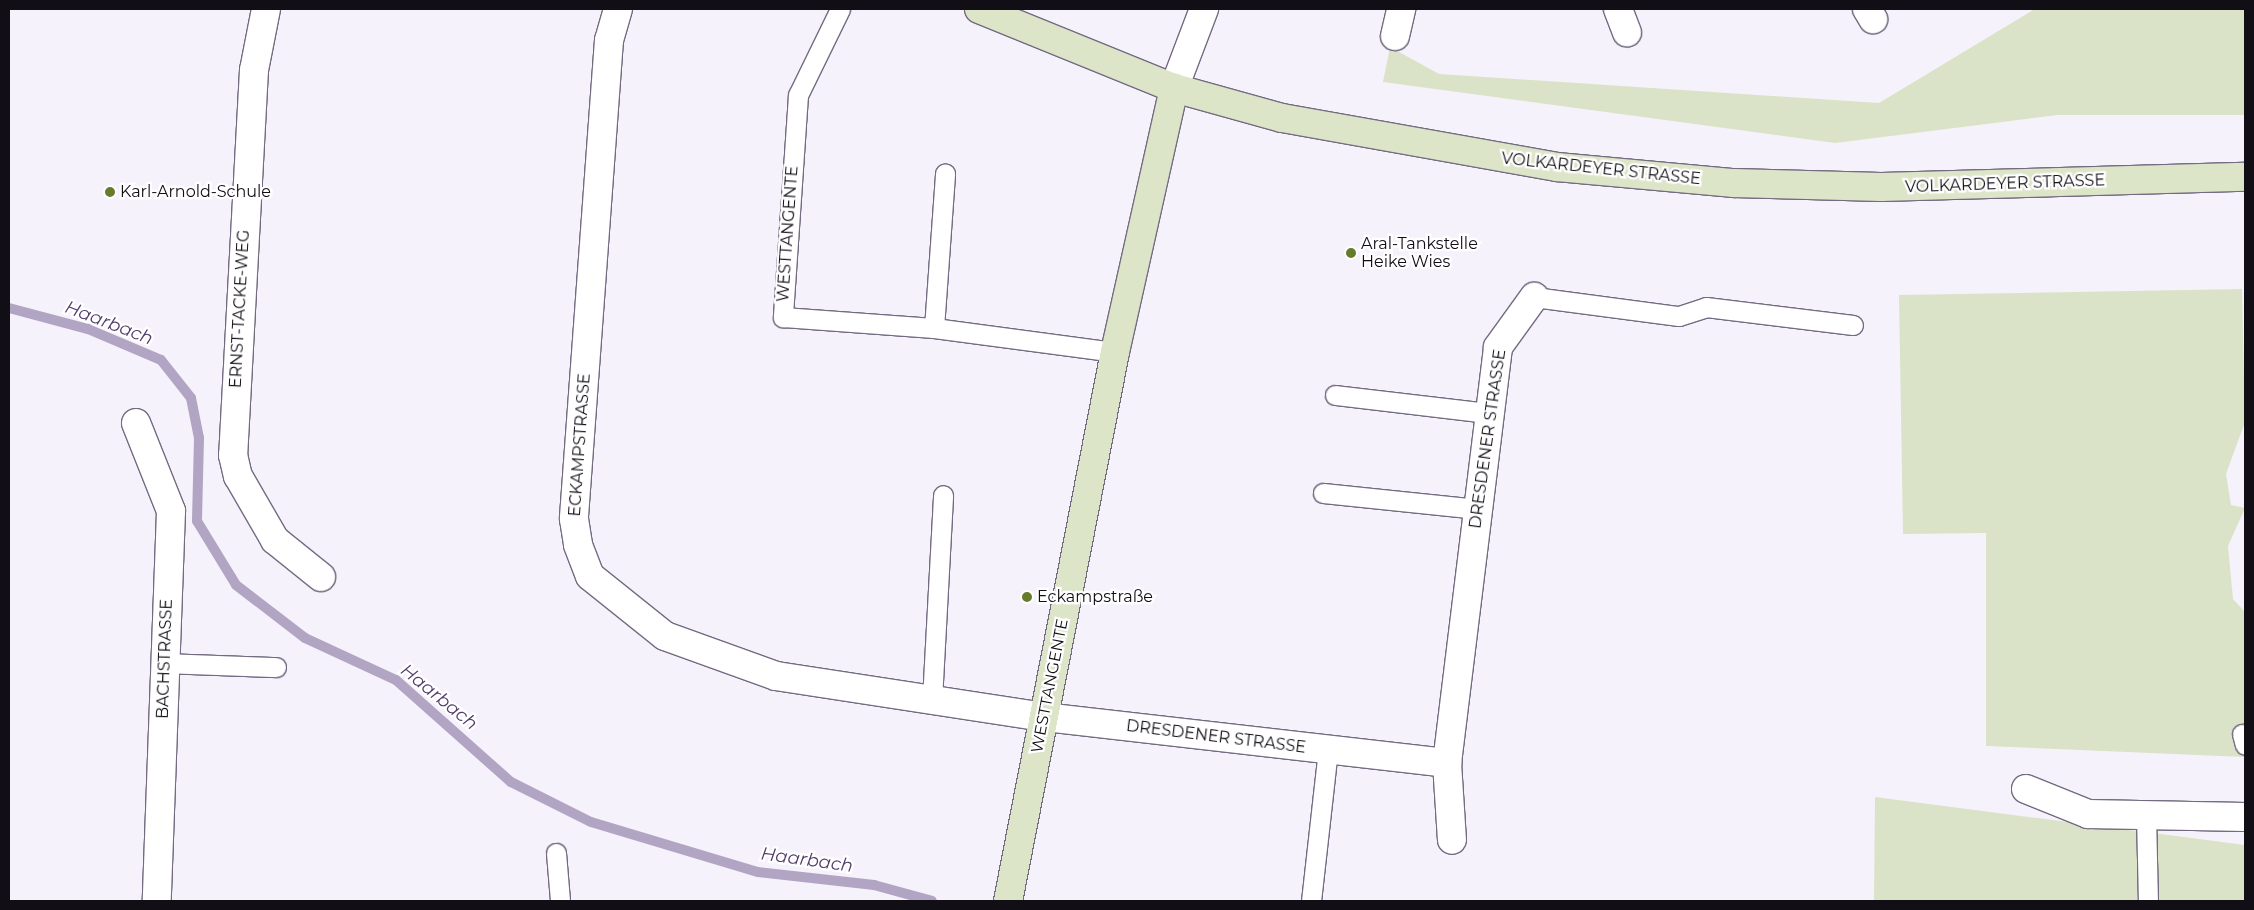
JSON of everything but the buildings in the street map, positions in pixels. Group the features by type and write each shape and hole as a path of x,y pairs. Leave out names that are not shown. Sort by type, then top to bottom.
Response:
{"main road":[{"name":"VOLKARDEYER STRASSE","path":"980,9 1174,88 1282,118 1427,146 1557,167 1734,183 1881,187 2245,177"},
{"name":"WESTTANGENTE","path":"1008,901 1115,352 1174,88"}],"street":[{"name":"ERNST-TACKE-WEG","path":"266,9 254,70 233,455 238,476 275,540 321,577"},
{"name":"ECKAMPSTRASSE","path":"618,9 609,40 574,519 590,576 624,607 675,639 776,676 1044,717"},
{"path":"1174,88 1204,9"},
{"path":"1395,36 1401,9"},
{"name":"DRESDENER STRASSE","path":"1452,840 1447,763 1498,347 1534,297"},
{"name":"BACHSTRASSE","path":"136,423 171,510 157,901"},
{"name":"DRESDENER STRASSE","path":"1044,717 1447,763"},
{"path":"2026,789 2088,814 2245,817"}],"lane":[{"name":"WESTTANGENTE","path":"840,9 798,95 783,318 934,328 1115,352"},
{"path":"934,328 945,173"},
{"name":"DRESDENER STRASSE","path":"1534,297 1679,316 1706,307 1853,325"},
{"path":"1335,395 1489,413"},
{"path":"1323,493 1478,509"},
{"path":"932,700 943,495"},
{"path":"165,663 276,667"},
{"path":"1311,901 1328,750"},
{"path":"2146,815 2148,901"},
{"path":"556,853 560,901"}],"green space":[{"path":"2035,9 2245,9 2245,115 2058,115 1835,143 1383,82 1390,47 1439,74 1879,103"},
{"path":"2242,289 2245,422 2226,474 2231,505 2245,508 2228,546 2233,599 2245,612 2245,757 1986,746 1986,533 1903,534 1899,295"},
{"path":"1875,797 2245,845 2245,901 1874,901"}],"waterway":[{"name":"Haarbach","path":"9,308 88,329 161,360 191,398 199,438 197,521 236,585 305,638 396,680 511,782 591,822 758,872 874,885 932,901"}],"place":[{"name":"Karl-Arnold-Schule","path":"110,192"},
{"name":"Aral-Tankstelle Heike Wies","path":"1351,253"},
{"name":"Eckampstraße","path":"1027,597"}]}
